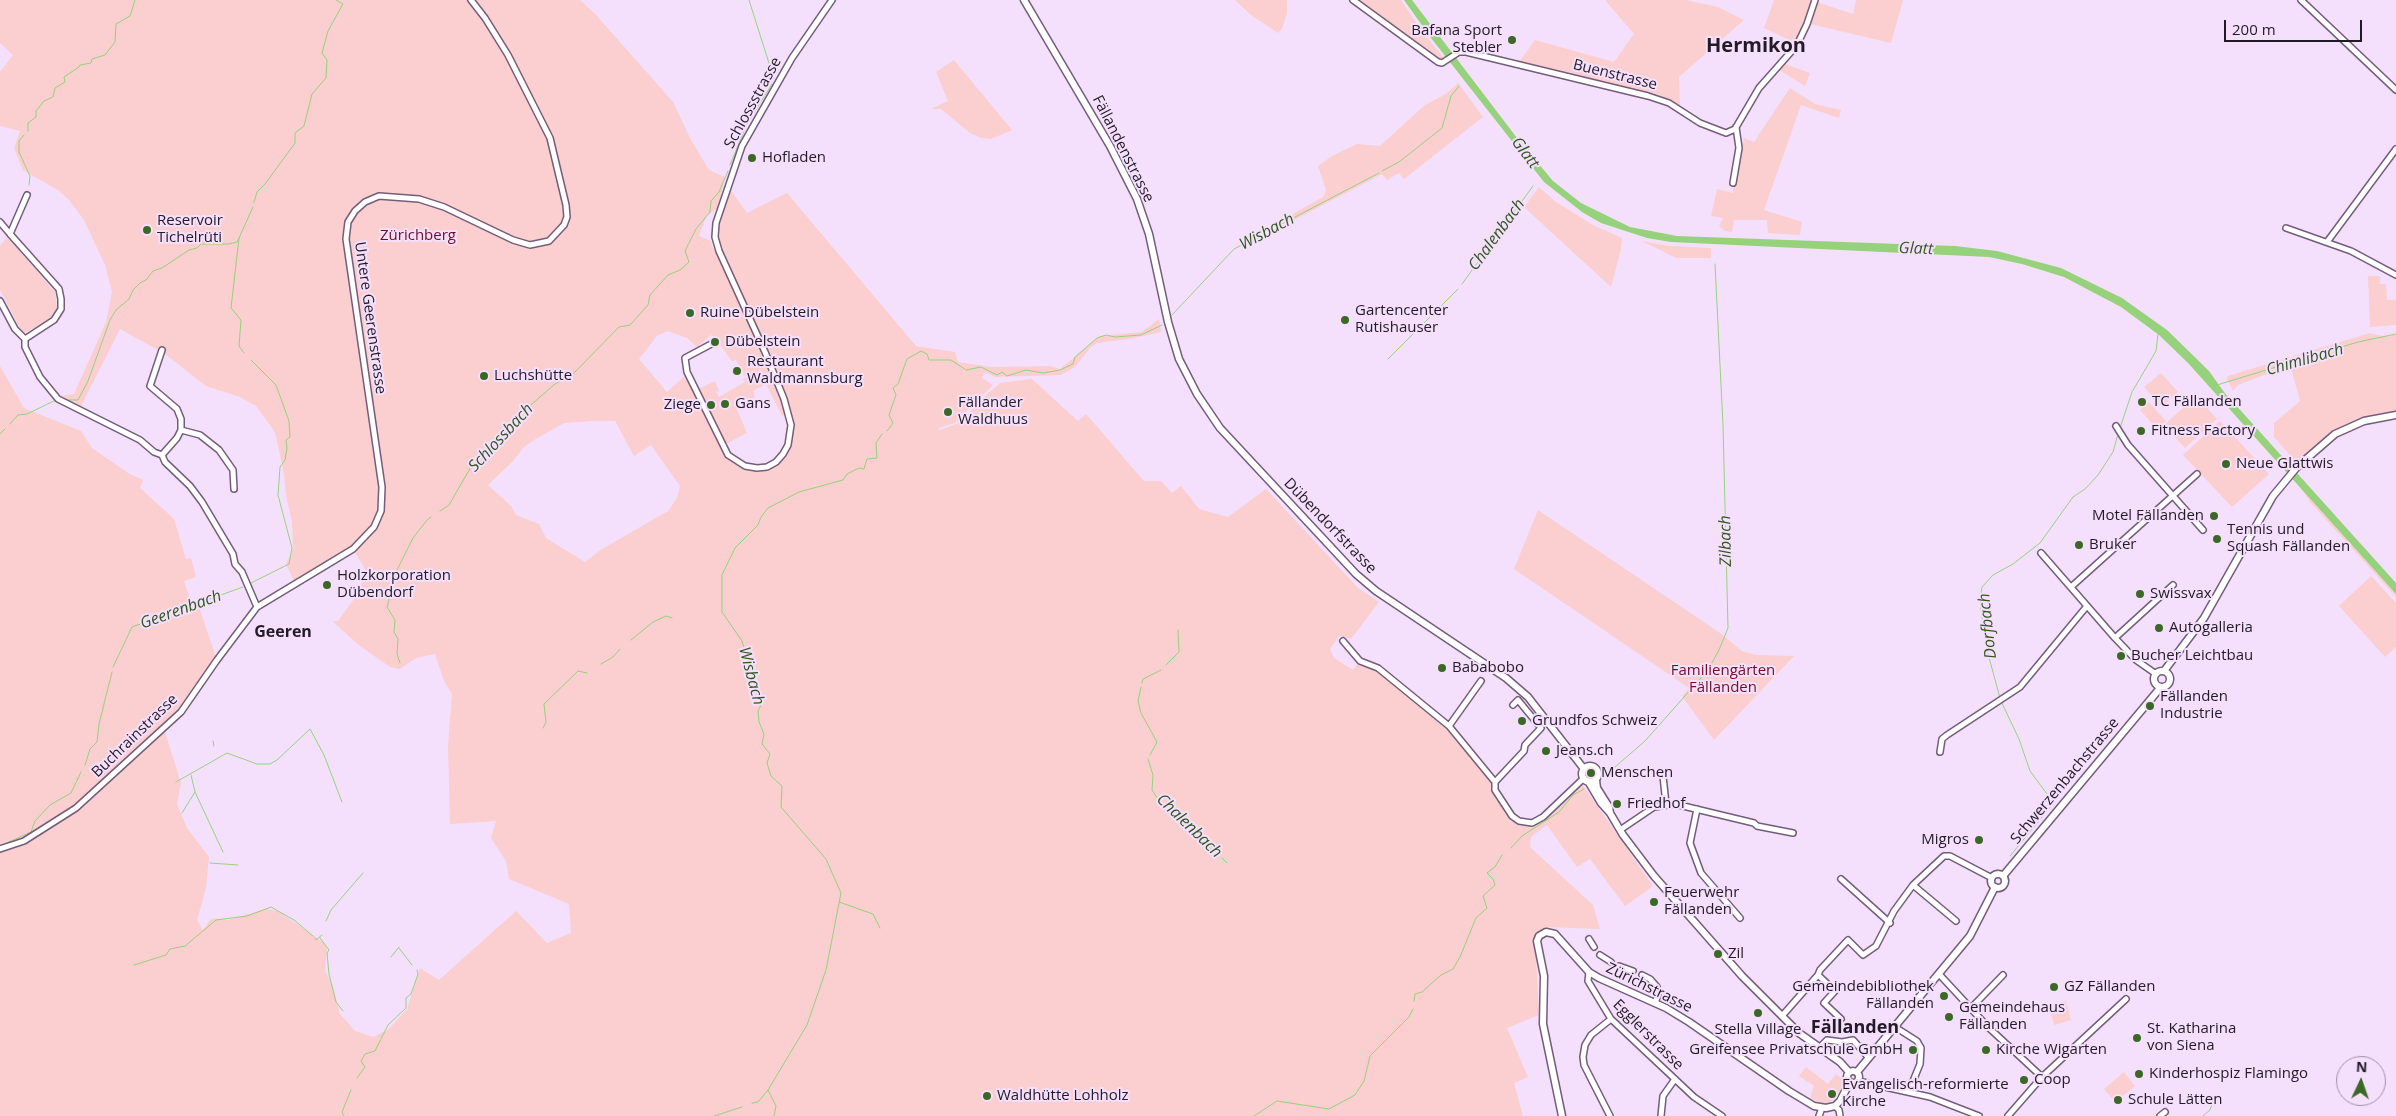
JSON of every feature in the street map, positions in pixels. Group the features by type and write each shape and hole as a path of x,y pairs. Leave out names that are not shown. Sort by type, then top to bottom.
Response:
{"main road":[{"name":"Fällandenstrasse","path":"1024,0 1110,146 1137,199 1149,234 1168,322"},
{"name":"Dübendorfstrasse","path":"1168,322 1186,374 1208,412 1230,441 1356,574 1376,591 1506,678 1528,697 1548,721 1574,759 1584,769 1590,766 1596,768 1598,774 1596,780 1597,788 1609,807 1610,812"},
{"path":"2158,686 2156,674 2167,674 2223,587 2273,496 2287,478 2335,434 2364,421 2396,415"},
{"name":"Schwerzenbachstrasse","path":"1857,1072 1975,930 1995,888 2004,885 2005,880 2003,876 2158,686 2168,685 2167,674"},
{"path":"1584,769 1583,774 1586,780 1596,780"},
{"name":"Dübendorfstrasse","path":"1586,780 1601,803 1633,842 1634,848 1661,884 1742,976 1799,1033 1840,1062 1849,1072"},
{"path":"1995,888 1992,885 1992,878 1995,875 2003,876"},
{"name":"Zürichstrasse","path":"1562,1116 1544,1029 1544,976 1537,943 1539,936 1546,932 1553,933 1589,972 1655,1003 1689,1022 1802,1099 1822,1108"},
{"path":"1849,1072 1857,1072 1858,1081 1850,1082 1847,1076 1849,1072"},
{"path":"1822,1108 1835,1106 1840,1102 1850,1082"}],"street":[{"name":"Untere Geerenstrasse","path":"257,608 353,549 372,531 380,513 381,482 347,249 348,225 355,210 368,200 382,196 419,199 444,207 513,240 530,245 542,244 553,239 566,222 566,205 550,138 508,55 488,22 471,0"},
{"name":"Schlossstrasse","path":"715,342 685,358 686,372 728,455 745,466 767,467 776,462 788,446 791,425 784,399 765,352 719,251 715,238 716,223 742,146 792,58 832,0"},
{"name":"Buenstrasse","path":"1353,0 1438,62 1442,63 1456,54 1466,52 1655,98 1669,103 1700,123 1723,132 1732,132 1736,127"},
{"path":"1733,183 1739,148 1736,127 1759,88 1796,45 1807,24 1815,0"},
{"path":"2301,0 2396,90"},
{"path":"2327,242 2396,149"},
{"path":"10,234 27,195"},
{"path":"0,222 59,289 61,309 54,320 25,338"},
{"path":"2286,228 2351,252 2396,275"},
{"path":"0,301 15,329 25,338 25,347 40,376 58,399 140,440 154,452 162,455 165,462 202,502 233,554 235,564 242,572 257,608"},
{"path":"162,350 150,386 178,409 181,419 177,438 162,455"},
{"path":"180,430 200,435 219,450 233,470 234,489"},
{"path":"2118,430 2128,445 2203,530"},
{"path":"2071,587 2197,474"},
{"path":"2041,553 2115,638 2136,660 2156,674"},
{"path":"2115,638 2173,585"},
{"path":"1940,752 1942,739 1947,734 2020,687 2087,606"},
{"name":"Buchrainstrasse","path":"0,849 24,841 68,814 168,725 188,704 217,660 257,608"},
{"path":"1342,641 1360,661 1378,668 1449,726 1476,756 1495,782 1495,790 1512,816 1519,821 1532,823 1543,817 1586,780"},
{"path":"1449,726 1481,681"},
{"path":"1495,782 1524,751 1525,745 1541,728 1518,700 1514,705"},
{"path":"1663,776 1666,804"},
{"path":"1621,826 1649,810 1666,804 1697,809 1754,823 1757,826 1793,833"},
{"path":"1697,809 1690,843 1701,873 1740,918"},
{"path":"1782,1016 1848,940 1863,955 1876,946 1890,923 1894,911 1912,885 1944,856 1950,856 1992,878"},
{"path":"1841,879 1890,923"},
{"path":"1912,885 1956,921"},
{"path":"1589,939 1594,947"},
{"path":"1600,955 1611,962"},
{"path":"1619,966 1633,972"},
{"name":"Egglerstrasse","path":"1589,972 1588,981 1611,1019 1675,1080 1706,1106 1722,1116"},
{"path":"1939,974 2042,1077"},
{"path":"1642,975 1650,979 1657,987 1658,995 1655,1003"},
{"path":"1818,975 1835,991 1824,1003 1841,1019"},
{"path":"1971,1008 2003,975"},
{"path":"2008,1116 2042,1077 2126,998"},
{"path":"1610,1116 1584,1065 1583,1057 1585,1045 1591,1035 1611,1019"},
{"path":"1895,1027 1917,1041 1921,1048 1920,1064 1909,1091"},
{"path":"1820,1048 1826,1040 1842,1042 1853,1040 1869,1058"},
{"path":"1661,1116 1663,1096 1675,1080"},
{"path":"1858,1081 1909,1091 1953,1104 1979,1116"},
{"path":"1835,1106 1839,1110 1840,1116"},
{"path":"1819,1116 1822,1108"}],"green space":[{"name":"Zürichberg","path":"0,0 580,0 597,16 673,102 691,140 709,170 725,177 718,208 707,215 699,236 711,241 712,247 716,250 762,350 786,414 782,416 766,384 753,391 755,397 736,407 747,433 722,446 737,462 757,468 776,462 791,435 788,412 719,245 718,222 729,188 747,213 787,193 916,346 955,352 958,362 991,367 1050,366 1060,369 1100,336 1142,332 1159,319 1161,332 1097,343 1090,348 1075,367 1061,375 995,377 985,372 982,378 993,385 955,423 938,428 940,430 964,421 965,417 1000,383 1032,379 1078,421 1086,414 1144,481 1161,481 1172,493 1181,486 1199,509 1228,517 1266,489 1358,588 1379,602 1351,639 1339,636 1330,649 1334,658 1353,670 1360,661 1378,668 1449,726 1495,782 1495,790 1519,821 1535,822 1580,781 1653,886 1625,906 1590,859 1577,867 1547,825 1531,837 1530,847 1593,905 1600,929 1548,927 1535,933 1539,1015 1507,1028 1528,1077 1514,1083 1523,1116 0,1116 0,366 24,408 81,431 92,448 128,473 143,480 140,488 174,519 186,559 191,558 196,577 184,581 192,605 198,604 217,660 193,697 164,729 181,783 177,804 187,828 209,857 206,888 197,920 203,930 210,920 214,918 228,920 266,909 278,911 324,943 327,949 325,971 333,986 340,1014 355,1031 373,1037 389,1029 407,1009 420,968 439,980 516,911 547,943 571,933 569,904 509,879 506,861 491,838 496,821 450,824 448,745 452,694 444,681 435,654 416,658 400,669 390,667 360,646 332,621 338,621 357,595 366,571 353,549 295,583 286,564 293,549 292,522 275,432 256,406 240,397 206,386 165,354 120,329 81,406 73,405 61,396 74,394 106,322 112,292 105,265 84,220 69,200 58,190 23,170 14,148 20,131 0,126 0,72 13,55 0,43","holes":["668,331 687,338 697,347 711,335 721,343 720,345 732,361 736,360 746,377 743,379 745,382 719,397 716,392 719,391 715,381 697,390 687,374 667,392 639,359 657,336","615,421 634,456 651,445 680,486 677,498 668,511 602,549 585,562 546,538 539,524 516,515 512,507 488,485 513,461 524,447 534,440 564,423"]},
{"path":"1235,0 1287,0 1287,13 1282,29 1278,33 1251,15"},
{"path":"1355,0 1401,0 1421,30 1444,58 1441,62"},
{"path":"1605,0 1686,0 1718,7 1744,20 1679,77 1680,107 1663,98 1519,62 1535,40 1614,62 1634,34"},
{"path":"1774,0 1813,0 1796,43 1764,28"},
{"path":"1856,0 1903,0 1891,43 1810,24 1817,2 1853,14"},
{"path":"954,60 1012,130 991,139 981,138 970,133 941,109 931,109 948,101 936,72"},
{"path":"1785,64 1810,73 1805,86 1779,70"},
{"path":"1458,83 1483,117 1404,179 1399,173 1387,180 1382,174 1294,220 1291,215 1323,197 1326,190 1318,166 1332,156 1357,144 1380,146 1425,105 1446,94"},
{"path":"1790,88 1815,104 1841,110 1839,118 1801,105 1764,210 1802,222 1800,235 1768,233 1767,220 1734,220 1732,232 1725,231 1719,226 1723,218 1711,216 1717,189 1733,193 1735,167 1744,138 1754,142"},
{"path":"1539,187 1556,202 1593,225 1622,238 1611,287 1524,207"},
{"path":"7,237 55,292 57,307 50,319 23,334 0,290 0,246"},
{"path":"1642,241 1668,246 1711,248 1711,258 1676,258"},
{"path":"2368,276 2380,276 2380,284 2386,284 2387,300 2396,300 2396,325 2370,327"},
{"path":"2370,333 2382,336 2396,334 2396,415 2379,418 2335,434 2299,465 2274,437 2274,423 2300,401 2291,368 2264,375 2238,385 2233,391 2227,379 2228,376"},
{"path":"2161,373 2178,392 2162,407 2144,387"},
{"path":"2196,396 2217,419 2185,448 2164,425"},
{"path":"2149,402 2166,421 2157,429 2140,410"},
{"name":"Neue Glattwis","path":"2220,421 2269,474 2232,507 2183,455"},
{"path":"2298,485 2396,594 2396,597 2311,503"},
{"name":"Familiengärten Fällanden","path":"1538,510 1720,633 1742,651 1756,655 1794,656 1714,740 1682,696 1689,688 1514,569"},
{"path":"2371,576 2396,603 2396,647 2385,657 2339,606"},
{"path":"2066,1001 2071,1020 2054,1025 2049,1006"},
{"path":"1806,1067 1828,1084 1836,1074 1843,1079 1840,1092 1834,1100 1824,1104 1810,1098 1814,1086 1799,1076"},
{"path":"2124,1072 2135,1086 2115,1102 2104,1089"}],"water":[{"name":"Glatt","path":"1404,0 1412,0 1517,138 1553,181 1581,203 1630,227 1677,236 1955,246 1997,251 2061,268 2122,298 2167,330 2209,371 2224,392 2396,583 2396,594 2188,363 2159,335 2121,307 2064,277 2022,264 1989,257 1671,242 1647,238 1601,223 1582,212 1544,182 1431,38"}],"waterway":[{"path":"28,131 28,123 36,117 36,111 44,101 53,97 55,88 65,82 64,77 80,65 91,63 92,59 105,55 115,42 116,24 130,16 135,0"},
{"name":"Geerenbach","path":"254,202 257,192 295,143 295,133 304,126 312,94 326,78 327,60 322,53 328,31 343,4 336,0"},
{"path":"749,0 774,79"},
{"path":"730,165 747,124 772,84"},
{"name":"Wisbach","path":"1382,171 1399,162 1442,128 1451,96 1459,86"},
{"path":"24,135 19,141 19,152 30,176 29,185"},
{"name":"Schlossbach","path":"440,511 449,505 472,465 478,464 481,454 490,449 492,443 509,424 555,384 574,373 619,327 630,325 648,305 650,295 668,275 680,270 689,262 685,251 696,229 710,212 711,201 719,192 728,171"},
{"name":"Wisbach","path":"1172,315 1234,249 1379,173"},
{"name":"Chalenbach","path":"1462,284 1533,186"},
{"name":"Geerenbach","path":"244,353 239,346 241,320 231,308 239,238 253,207"},
{"path":"65,400 78,400 88,381 110,320 116,310 129,299 133,290 140,283 146,280 153,271 162,268 201,244 229,244 237,242 239,238"},
{"name":"Zilbach","path":"1607,774 1645,741 1708,670 1728,628 1723,425 1715,264"},
{"name":"Chalenbach","path":"1388,359 1458,289"},
{"name":"Wisbach","path":"887,431 893,423 889,415 896,395 893,388 898,384 907,359 921,351 927,354 929,360 951,360 966,370 981,367 997,375 1002,372 1007,376 1026,370 1043,373 1060,370 1073,364 1075,357 1097,338 1106,335 1115,337 1141,335 1162,325"},
{"name":"Dorfbach","path":"2120,428 2132,392 2156,351 2158,334"},
{"name":"Chimlibach","path":"2217,385 2358,342 2396,334"},
{"name":"Geerenbach","path":"251,360 276,385 289,421 290,437 286,440 285,460 280,467 278,495 292,548 289,564 251,583"},
{"path":"10,424 18,415 27,414 56,400"},
{"path":"0,434 5,429"},
{"name":"Wisbach","path":"774,1116 776,1106 768,1090 807,1025 826,970 841,893 826,859 781,807 782,786 771,776 767,763 770,754 762,744 764,734 759,722 758,711 761,705 742,641 722,612 722,575 735,548 758,525 768,508 799,492 843,480 847,474 859,468 864,469 867,459 877,458 876,443 882,434"},
{"name":"Dorfbach","path":"2000,698 1987,650 1980,601 1982,587 1993,575 2013,564 2040,543 2073,497 2085,489 2098,475 2113,452 2118,434"},
{"name":"Schlossbach","path":"400,663 397,654 398,639 394,632 395,620 387,607 398,568 413,538 431,517"},
{"name":"Geerenbach","path":"113,667 132,627 243,587"},
{"path":"631,640 653,622 666,616 672,618"},
{"name":"Chalenbach","path":"1166,665 1179,652 1178,630"},
{"path":"601,664 613,657 620,649"},
{"name":"Chalenbach","path":"1142,683 1143,679 1161,670"},
{"path":"543,728 546,722 544,704 578,671 587,673"},
{"name":"Geerenbach","path":"85,765 90,749 97,742 99,724 112,672"},
{"name":"Chalenbach","path":"1141,687 1138,701 1141,713 1157,742 1150,755"},
{"name":"Dorfbach","path":"2001,701 2019,739 2030,771 2050,798 2052,805 2010,856"},
{"path":"176,782 227,753 257,764 270,764 277,760 310,729 324,755 342,802"},
{"path":"213,741 214,746"},
{"name":"Chalenbach","path":"1148,759 1153,775 1152,790 1160,802 1213,851"},
{"name":"Geerenbach","path":"0,846 31,832 35,821 50,805 71,793 81,772"},
{"path":"191,775 195,792 223,852"},
{"name":"Zilbach","path":"1511,848 1522,836 1559,812 1573,795 1584,789"},
{"path":"182,813 195,792"},
{"name":"Zilbach","path":"1414,1001 1415,994 1422,992 1441,975 1453,969 1476,918 1487,908 1483,896 1495,885 1493,879 1487,873 1495,867 1502,855"},
{"name":"Chalenbach","path":"1222,858 1227,863"},
{"path":"210,863 238,865"},
{"name":"Schlossbach","path":"326,921 331,910 363,873"},
{"path":"839,902 873,914 880,928"},
{"name":"Schlossbach","path":"134,965 166,955 170,949 185,946 216,920 247,916 271,907 294,920 313,936"},
{"name":"Schlossbach","path":"315,938 316,940 322,935"},
{"path":"320,938 329,950 327,953 329,974 336,1002 343,1011"},
{"path":"391,957 399,947"},
{"path":"399,948 412,965"},
{"path":"357,1078 365,1067 361,1061 365,1054 375,1051 388,1025 406,1008 406,998 411,994 418,974 417,970"},
{"name":"Zilbach","path":"1254,1116 1277,1101 1329,1109 1355,1095 1364,1081 1370,1056 1409,1017 1413,1009"},
{"path":"344,1116 342,1112 351,1090"},
{"path":"752,1103 758,1102 768,1090"},
{"path":"2203,1116 2210,1110 2214,1099"},
{"path":"714,1116 742,1107"}],"place":[{"name":"Bafana Sport Stebler","path":"1512,40"},
{"name":"Hofladen","path":"752,158"},
{"name":"Reservoir Tichelrüti","path":"147,230"},
{"name":"Ruine Dübelstein","path":"690,313"},
{"name":"Gartencenter Rutishauser","path":"1345,320"},
{"name":"Dübelstein","path":"715,342"},
{"name":"Restaurant Waldmannsburg","path":"737,371"},
{"name":"Luchshütte","path":"484,376"},
{"name":"TC Fällanden","path":"2142,402"},
{"name":"Gans","path":"725,404"},
{"name":"Ziege","path":"711,405"},
{"name":"Fällander Waldhuus","path":"948,412"},
{"name":"Fitness Factory","path":"2141,431"},
{"name":"Neue Glattwis","path":"2226,464"},
{"name":"Motel Fällanden","path":"2214,516"},
{"name":"Tennis und Squash Fällanden","path":"2217,539"},
{"name":"Bruker","path":"2079,545"},
{"name":"Holzkorporation Dübendorf","path":"327,585"},
{"name":"Swissvax","path":"2140,594"},
{"name":"Autogalleria","path":"2159,628"},
{"name":"Bucher Leichtbau","path":"2121,656"},
{"name":"Bababobo","path":"1442,668"},
{"name":"Fällanden Industrie","path":"2150,706"},
{"name":"Grundfos Schweiz","path":"1522,721"},
{"name":"Jeans.ch","path":"1546,751"},
{"name":"Menschen","path":"1591,773"},
{"name":"Friedhof","path":"1617,804"},
{"name":"Migros","path":"1979,840"},
{"name":"Feuerwehr Fällanden","path":"1654,902"},
{"name":"Zil","path":"1718,954"},
{"name":"GZ Fällanden","path":"2054,987"},
{"name":"Gemeindebibliothek Fällanden","path":"1944,996"},
{"name":"Stella Village","path":"1758,1013"},
{"name":"Gemeindehaus Fällanden","path":"1949,1017"},
{"name":"St. Katharina von Siena","path":"2137,1038"},
{"name":"Greifensee Privatschule GmbH","path":"1913,1050"},
{"name":"Kirche Wigarten","path":"1986,1050"},
{"name":"Kinderhospiz Flamingo","path":"2139,1074"},
{"name":"Coop","path":"2024,1080"},
{"name":"Evangelisch-reformierte Kirche","path":"1832,1094"},
{"name":"Waldhütte Lohholz","path":"987,1096"},
{"name":"Schule Lätten","path":"2118,1100"}],"district":[{"name":"Hermikon","path":"1756,46"},
{"name":"Geeren","path":"283,632"},
{"name":"Fällanden","path":"1855,1028"}]}
